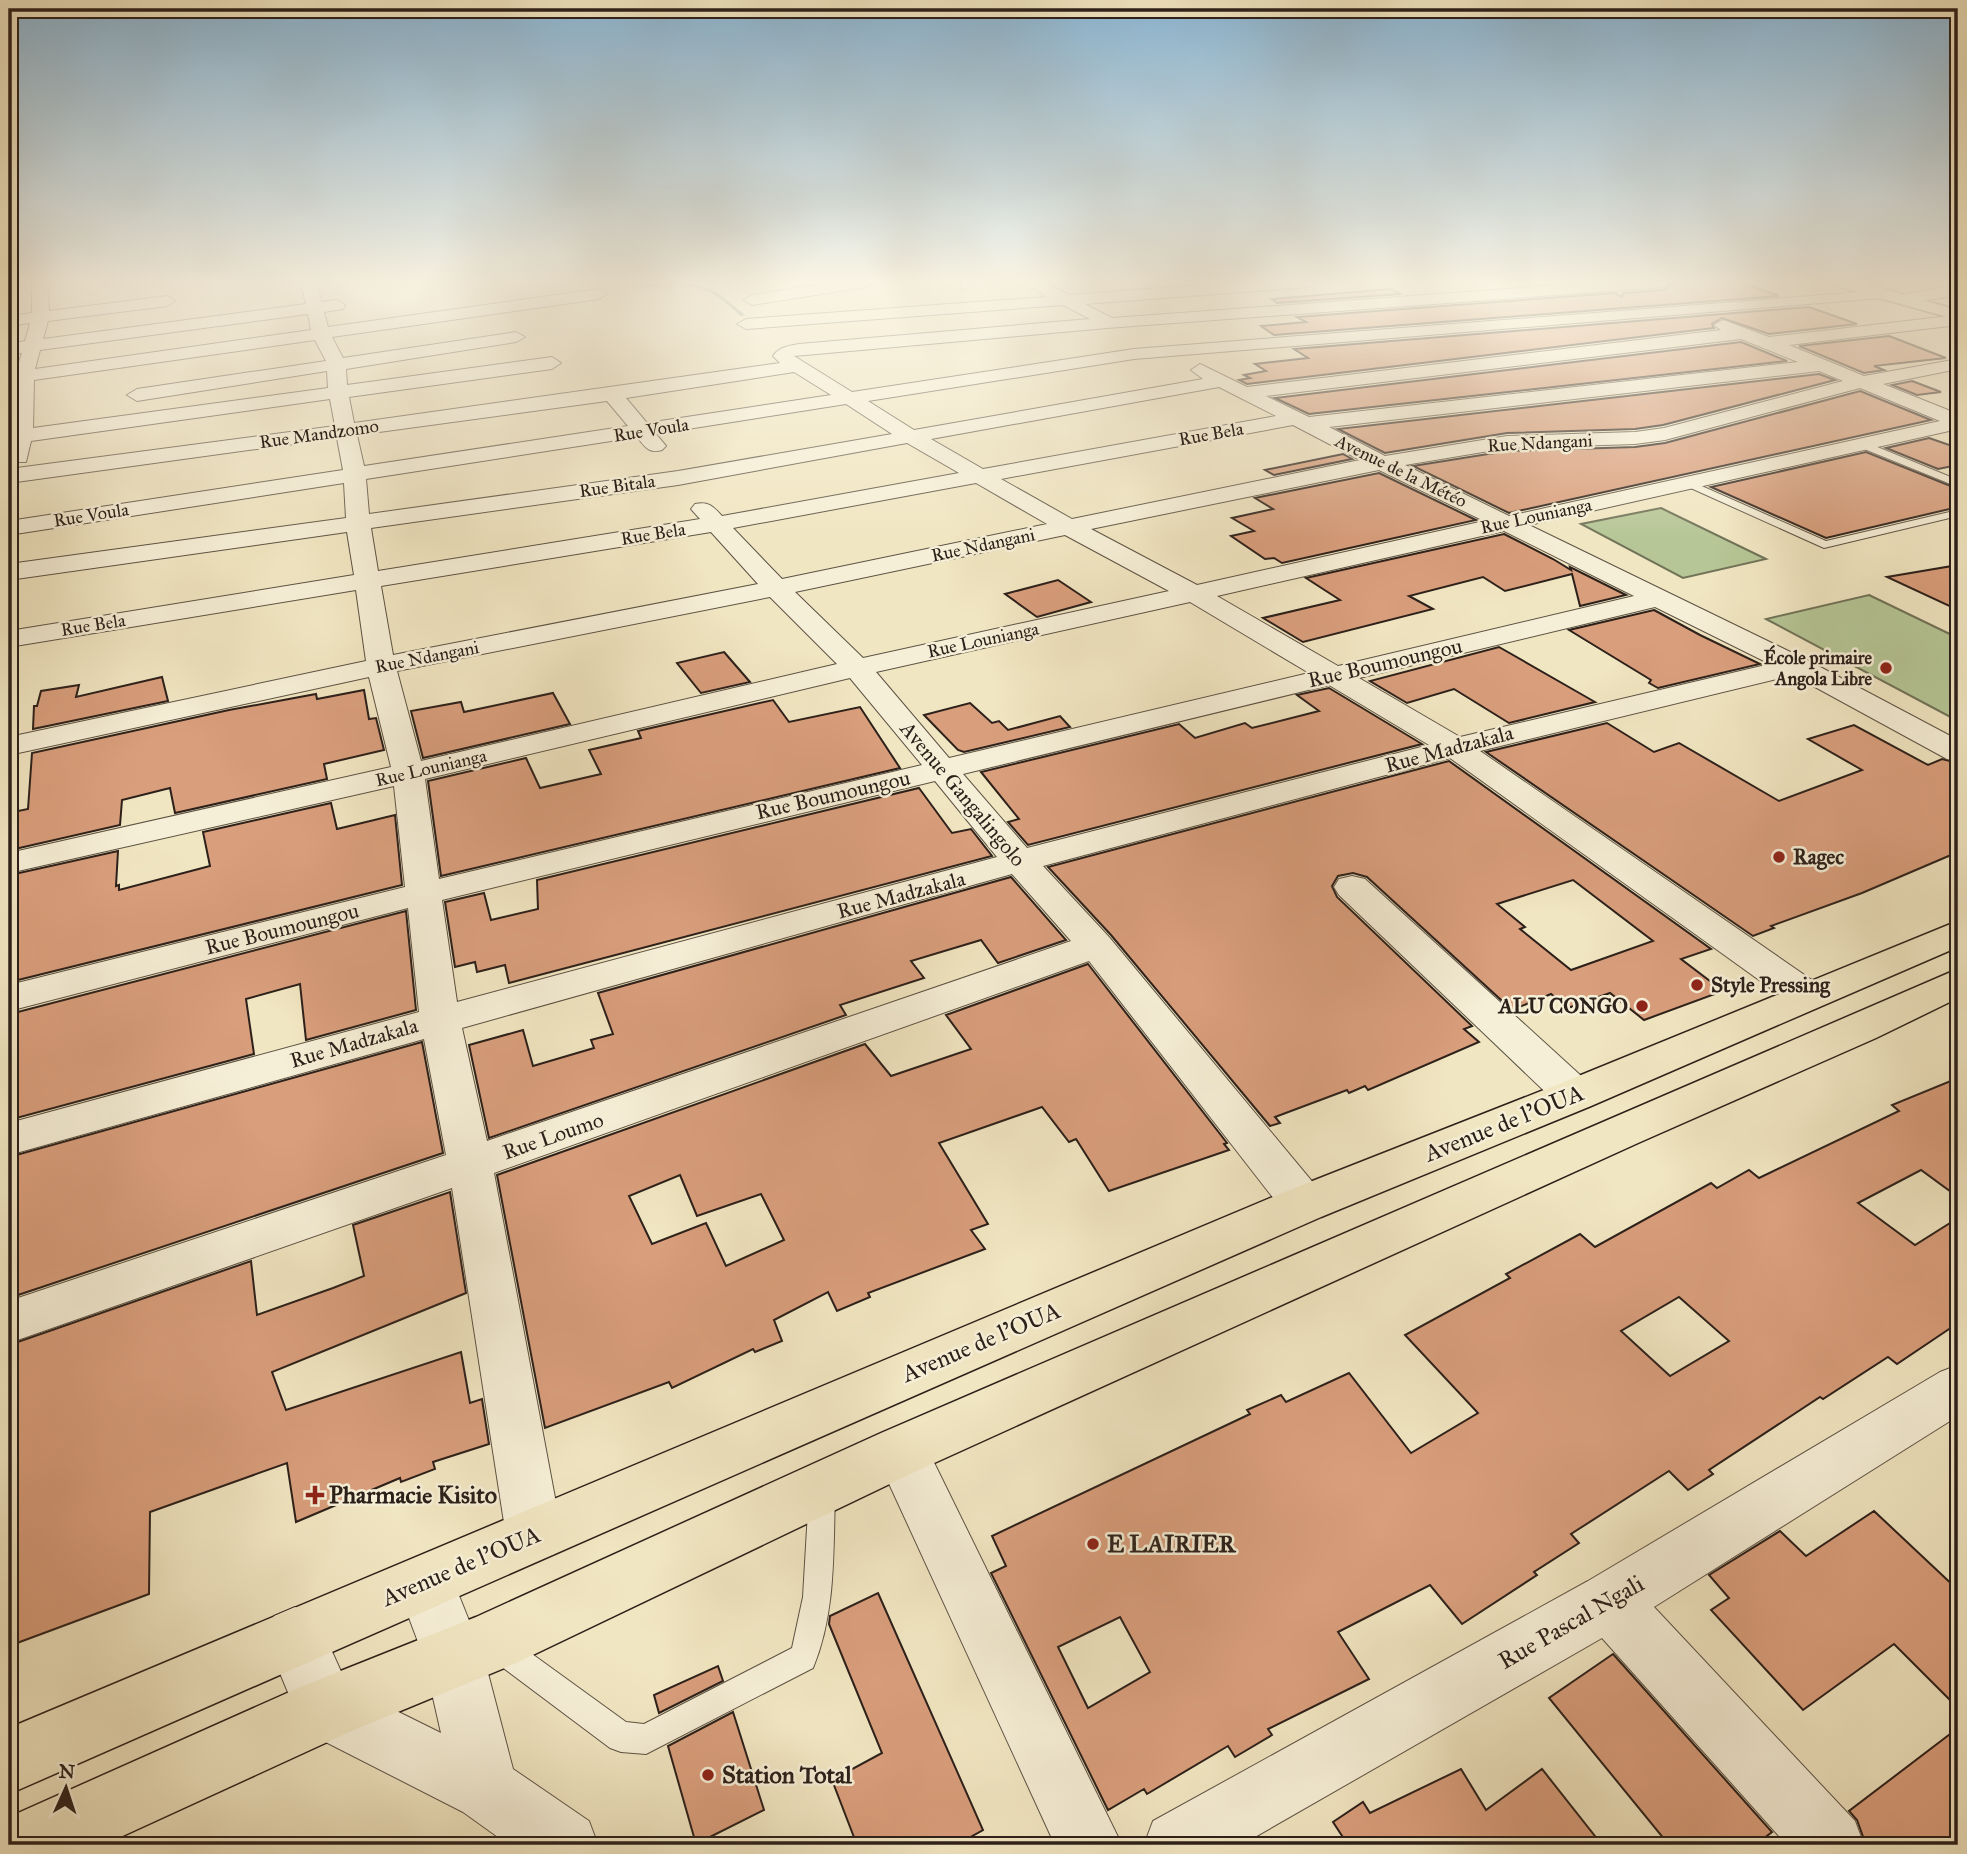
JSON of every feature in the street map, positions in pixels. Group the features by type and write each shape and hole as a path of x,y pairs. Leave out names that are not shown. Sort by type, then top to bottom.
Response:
{"main road":[{"name":"Avenue de l'OUA","path":"9,1761 1304,1204 1576,1095 1958,933"},
{"path":"24,1845 326,1709 473,1650 901,1451 1609,1136 1861,1028 1958,982"}],"street":[{"path":"11,501 12,476 24,419 17,377 77,369"},
{"path":"334,369 355,475 358,524 382,666 408,774 440,1019 470,1164 534,1535"},
{"path":"24,419 337,378 378,369"},
{"path":"120,397 473,369"},
{"name":"Rue Mandzomo","path":"12,476 788,369"},
{"path":"804,369 858,384 1000,369"},
{"name":"Rue Voula","path":"9,528 645,431 858,384 1000,369"},
{"name":"Avenue de la Météo","path":"1197,369 1797,666 1958,752"},
{"name":"Rue Bitala","path":"9,572 678,478 908,435 1232,387 1407,369"},
{"name":"Rue Bela","path":"9,639 715,524 979,475 1300,421 1789,369"},
{"path":"1830,369 1958,422"},
{"name":"Rue Ndangani","path":"9,746 382,666 776,588 1381,462 1507,442 1616,439 1665,434 1861,382 1934,369"},
{"path":"858,384 908,435 1069,527 1195,594 1456,748 1808,996"},
{"name":"Avenue Gangalingolo","path":"612,394 645,431 715,524 857,668 1021,863 1096,945 1304,1204"},
{"name":"Rue Lounianga","path":"9,863 408,774 857,668 1958,422"},
{"name":"Rue Boumoungou","path":"9,998 425,893 1659,597"},
{"name":"Rue Madzakala","path":"9,1139 1079,845 1543,724 1797,666"},
{"path":"1352,887 1576,1095"},
{"name":"Rue Loumo","path":"9,1322 1096,945"},
{"name":"Rue Pascal Ngali","path":"1177,1845 1609,1602 1958,1388"},
{"path":"901,1451 1089,1845"},
{"path":"425,1583 473,1650 486,1789"},
{"path":"1609,1602 1831,1845"},
{"path":"295,1637 326,1709 486,1789 565,1845"}],"lane":[{"path":"1861,444 1958,484"},
{"path":"1688,482 1824,545 1958,513"},
{"path":"473,1650 621,1737 646,1739 667,1730 803,1658 811,1636 815,1605 822,1488"}],"green space":[{"path":"1661,508 1766,559 1683,578 1581,524"},
{"path":"1869,595 1958,638 1958,721 1766,619"}],"building":[{"path":"1262,369 1376,369 1247,384 1239,380 1250,378 1244,375 1266,371"},
{"path":"1520,369 1719,369 1309,414 1275,398"},
{"path":"1853,369 1884,370 1864,373"},
{"path":"1819,374 1835,380 1663,425 1635,429 1507,433 1385,453 1338,429"},
{"path":"1912,381 1941,392 1917,395 1892,385"},
{"path":"1860,391 1931,420 1509,513 1413,466 1507,451 1635,447 1665,443"},
{"path":"1929,438 1958,448 1958,465 1938,469 1886,448"},
{"path":"1866,452 1958,489 1958,507 1826,538 1711,487"},
{"path":"1343,454 1352,459 1274,475 1265,470"},
{"path":"1379,473 1476,520 1282,563 1274,558 1265,559 1231,536 1254,531 1232,518 1273,509 1255,498"},
{"path":"1504,534 1571,570 1570,567 1626,595 1580,606 1572,574 1505,591 1483,577 1409,596 1433,609 1303,642 1263,618 1340,600 1306,578"},
{"path":"1958,565 1958,610 1887,577"},
{"path":"1058,580 1091,602 1037,617 1005,594"},
{"path":"1654,610 1760,664 1658,688 1649,683 1651,680 1569,630"},
{"path":"1499,647 1595,702 1509,723 1454,689 1407,703 1370,681"},
{"path":"724,652 750,682 701,693 677,663"},
{"path":"162,677 168,701 33,729 34,706 37,706 41,691 79,685 76,697"},
{"path":"1329,688 1422,744 1028,845 1008,822 1019,819 981,772 1179,724 1195,738 1245,723 1252,728 1319,711 1297,695"},
{"path":"364,690 369,719 376,718 384,750 324,764 327,779 175,813 170,788 122,800 120,825 15,849 18,811 28,809 32,753 229,710 316,694 317,699"},
{"path":"553,693 570,724 423,758 411,711 461,702 464,712"},
{"path":"773,700 789,722 860,707 900,768 441,876 428,781 526,758 540,788 601,774 589,750 641,738 638,731"},
{"path":"970,703 992,723 999,721 1008,730 1060,716 1070,727 964,752 958,750 924,715"},
{"path":"1607,723 1654,752 1679,743 1779,801 1862,770 1808,739 1854,725 1928,765 1942,759 1958,763 1958,852 1862,893 1771,926 1774,928 1753,936 1486,752"},
{"path":"1449,761 1711,949 1681,959 1723,991 1644,1020 1610,993 1568,1008 1551,994 1512,1010 1367,877 1353,873 1338,876 1332,886 1337,897 1472,1026 1464,1029 1479,1042 1368,1090 1365,1086 1349,1093 1347,1090 1275,1117 1280,1123 1270,1126 1111,935 1048,867","holes":["1573,880 1653,941 1571,970 1520,929 1525,927 1497,904"]},
{"path":"919,788 952,833 971,829 992,856 509,983 505,965 477,972 475,962 455,967 445,902 484,893 491,920 538,909 537,880"},
{"path":"331,803 337,829 395,815 402,885 10,982 10,875 118,851 116,886 119,885 119,890 210,866 203,832"},
{"path":"1011,877 1066,940 998,963 981,940 911,961 924,978 840,1005 846,1015 489,1138 469,1045 523,1030 533,1066 594,1048 591,1040 613,1034 598,993"},
{"path":"406,911 416,1010 306,1040 300,984 246,999 254,1054 9,1120 10,1014"},
{"path":"1088,964 1227,1143 1224,1144 1229,1150 1109,1191 1076,1139 1069,1142 1042,1107 939,1143 988,1224 971,1230 985,1249 868,1293 870,1297 837,1311 828,1292 774,1320 782,1341 755,1352 753,1349 672,1388 669,1382 545,1428 497,1175 865,1044 891,1076 971,1049 946,1015","holes":["680,1175 697,1216 761,1194 784,1240 726,1266 706,1223 652,1244 629,1196"]},
{"path":"422,1042 443,1153 9,1298 9,1157"},
{"path":"1958,1078 1958,1197 1921,1170 1858,1203 1915,1245 1958,1218 1958,1323 1897,1364 1888,1357 1823,1399 1820,1397 1709,1470 1713,1474 1688,1490 1669,1471 1571,1534 1579,1543 1534,1572 1537,1575 1462,1624 1430,1585 1338,1632 1369,1679 1268,1729 1272,1735 1235,1757 1228,1746 1147,1794 1144,1789 1108,1810 991,1573 1006,1566 992,1536 1250,1414 1247,1410 1281,1395 1286,1402 1349,1373 1411,1453 1478,1413 1405,1335 1510,1278 1506,1274 1580,1234 1595,1247 1711,1183 1717,1188 1749,1170 1759,1178 1899,1111 1892,1105","holes":["1679,1297 1729,1341 1670,1376 1621,1331","1120,1617 1150,1672 1088,1708 1058,1647"]},
{"path":"450,1192 466,1293 272,1372 286,1410 461,1352 470,1403 482,1399 489,1444 433,1462 435,1469 401,1482 400,1478 296,1522 287,1463 150,1512 149,1594 9,1646 9,1345 251,1261 257,1315 364,1276 353,1225"},
{"path":"1874,1511 1958,1590 1958,1708 1894,1644 1803,1710 1711,1610 1729,1598 1709,1575 1780,1531 1806,1556"},
{"path":"878,1593 983,1830 956,1845 857,1845 832,1780 882,1753 829,1624 830,1616"},
{"path":"1613,1654 1772,1832 1755,1845 1669,1845 1549,1698"},
{"path":"718,1666 723,1681 659,1713 654,1695"},
{"path":"733,1712 764,1810 696,1844 668,1746"},
{"path":"1958,1728 1958,1845 1866,1845 1857,1820 1849,1811"},
{"path":"1461,1769 1486,1810 1542,1769 1602,1845 1348,1845 1333,1822 1363,1802 1370,1813"}],"place":[{"name":"École primaire Angola Libre","path":"1886,668"},
{"name":"Ragec","path":"1779,857"},
{"name":"Style Pressing","path":"1697,985"},
{"name":"ALU CONGO","path":"1642,1006"},
{"name":"Pharmacie Kisito","path":"315,1495"},
{"name":"E LAIRIER","path":"1093,1544"},
{"name":"Station Total","path":"708,1775"}]}
